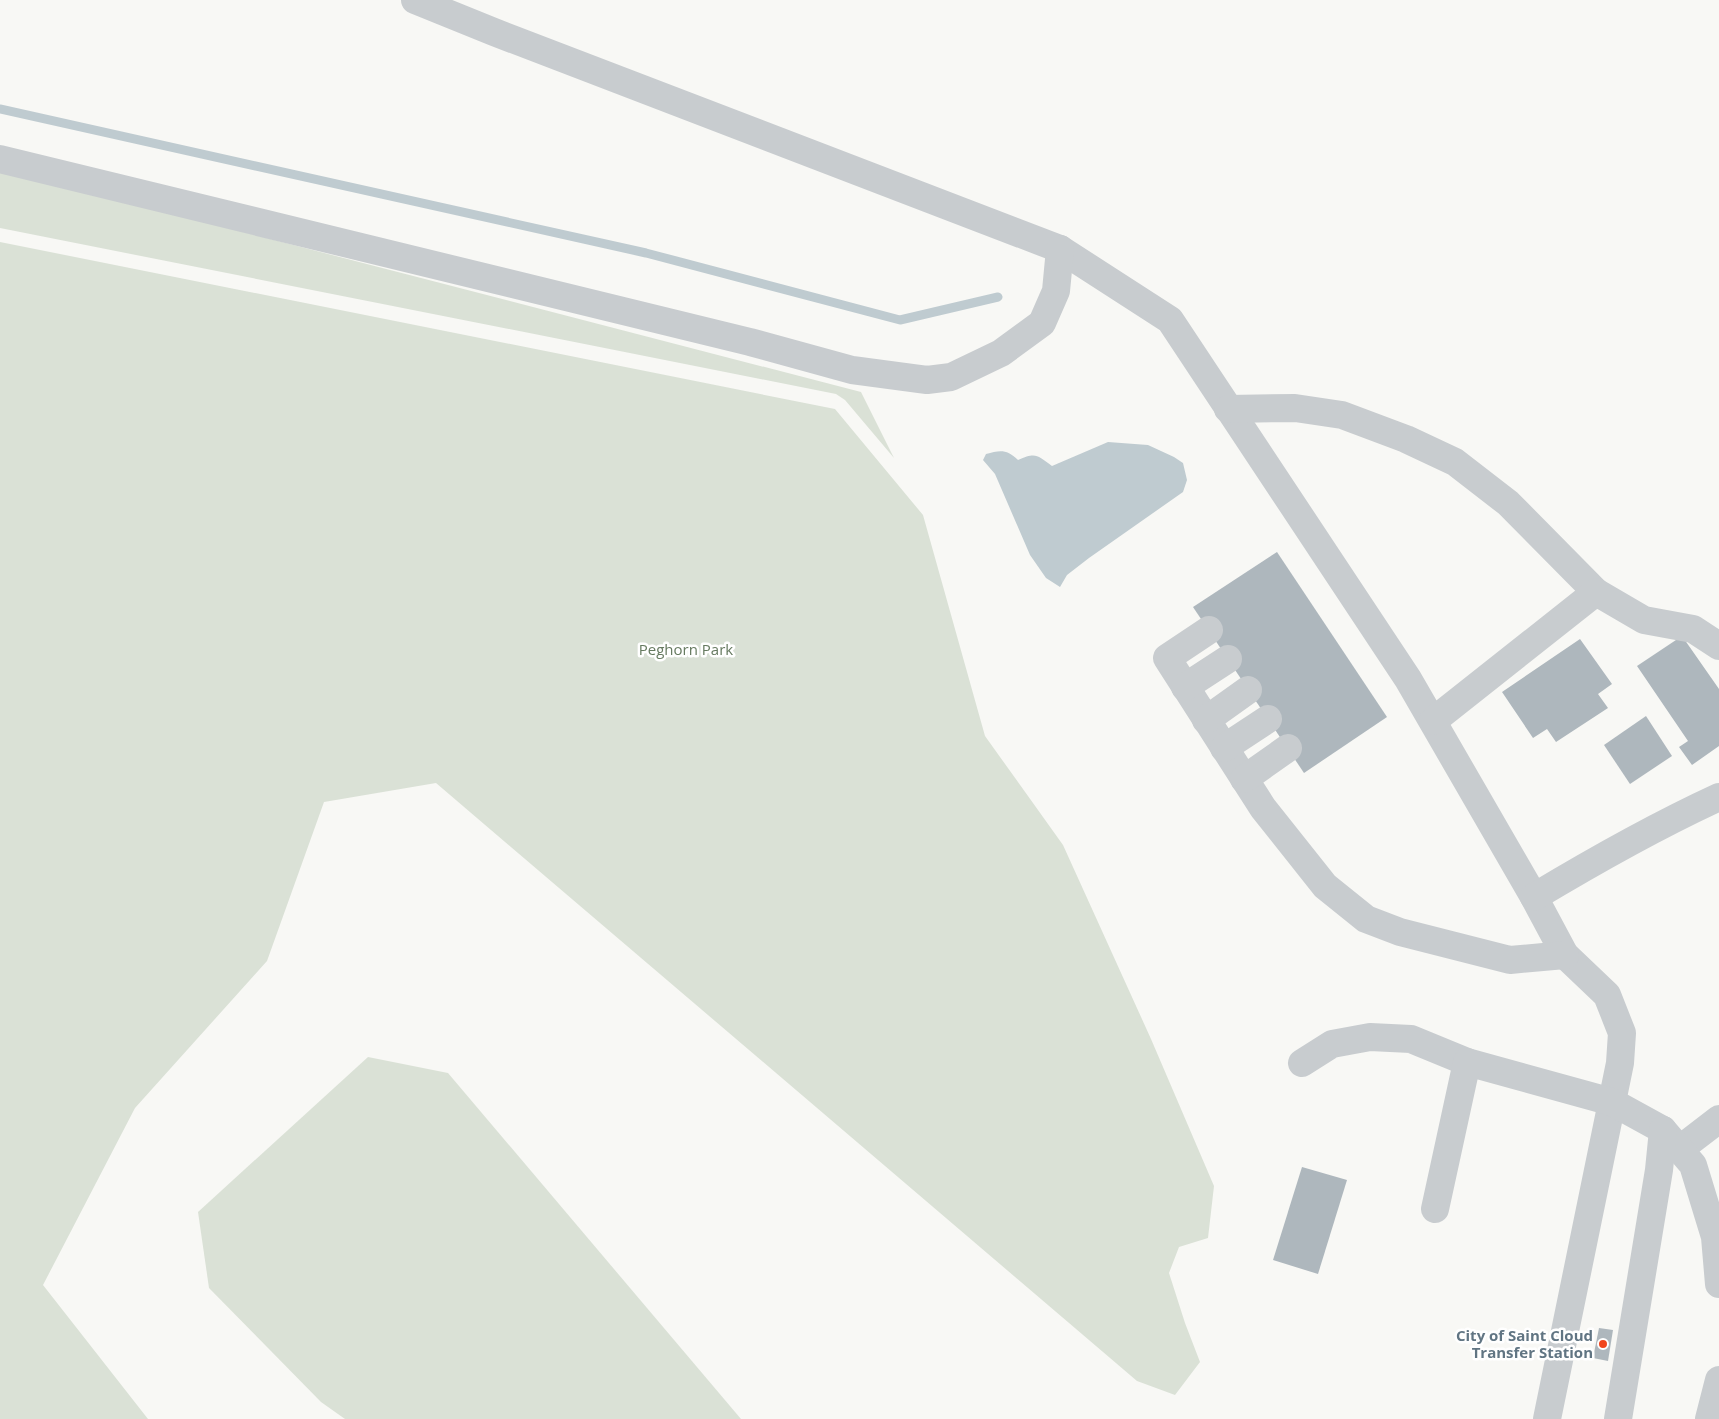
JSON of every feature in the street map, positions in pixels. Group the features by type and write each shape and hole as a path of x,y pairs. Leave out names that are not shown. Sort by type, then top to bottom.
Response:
{"street":[{"path":"416,0 494,32 1060,249 1170,320 1408,679 1534,897 1565,955 1607,995 1622,1033 1620,1063 1547,1419"},
{"path":"0,159 750,342 852,370 927,380 951,377 1001,353 1042,323 1056,291 1060,249"},
{"path":"1228,409 1295,408 1342,415 1406,439 1455,462 1508,504 1596,592 1644,620 1693,629 1719,646"},
{"path":"1432,720 1596,592"},
{"path":"1209,630 1167,658 1262,808 1326,886 1366,919 1400,932 1510,960 1565,955"},
{"path":"1185,687 1228,659"},
{"path":"1206,720 1248,690"},
{"path":"1224,748 1268,719"},
{"path":"1244,779 1288,748"},
{"path":"1534,897 1585,866 1694,808 1719,797"},
{"path":"1302,1063 1332,1044 1370,1037 1411,1039 1467,1062 1612,1102 1671,1140 1694,1165 1715,1237 1719,1284"},
{"path":"1435,1209 1467,1062"},
{"path":"1618,1419 1659,1170 1671,1140 1719,1119"},
{"path":"1709,1419 1719,1380"}],"green space":[{"path":"0,169 861,392 894,458 845,400 836,394 0,228"},
{"name":"Peghorn Park","path":"0,242 835,409 923,515 985,736 1063,845 1151,1039 1214,1186 1208,1238 1179,1247 1169,1273 1200,1362 1175,1395 1137,1381 436,783 324,802 267,961 135,1108 43,1285 148,1419 0,1419"},
{"path":"368,1057 448,1073 741,1419 345,1419 321,1402 209,1288 198,1212"}],"shaded area":[{"path":"1108,442 1148,445 1174,457 1183,463 1187,480 1183,492 1089,558 1067,575 1060,587 1046,578 1030,555 995,474 983,460 986,454 1003,451 1018,460 1033,455 1043,459 1052,466"}],"building":[{"path":"1277,552 1387,717 1304,773 1193,607"},
{"path":"1682,636 1719,689 1719,746 1692,765 1679,747 1688,741 1637,666"},
{"path":"1580,639 1612,684 1598,694 1608,708 1556,742 1547,729 1533,738 1502,692"},
{"path":"1646,716 1672,756 1630,784 1604,745"},
{"path":"1302,1167 1347,1180 1318,1274 1273,1260"},
{"name":"City of Saint Cloud Transfer Station","path":"1599,1328 1613,1330 1608,1361 1593,1358"}],"waterway":[{"path":"0,109 646,253 900,320 998,297"}],"place":[{"name":"City of Saint Cloud Transfer Station","path":"1603,1344"}]}
